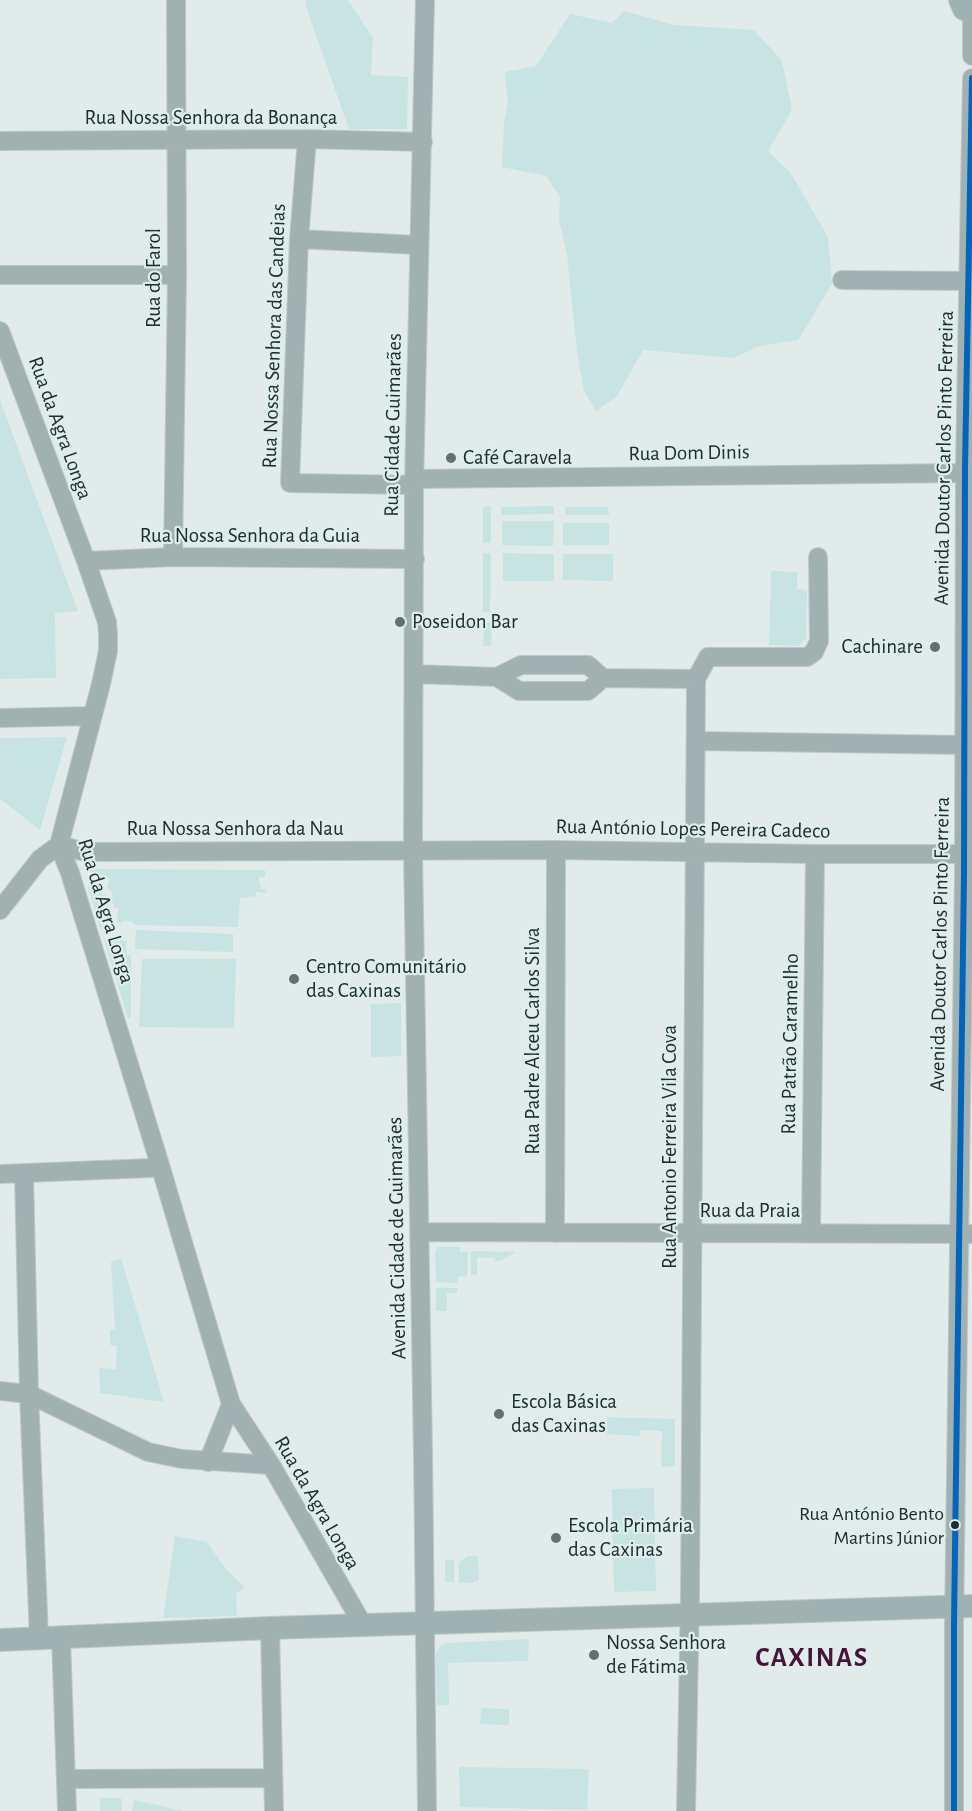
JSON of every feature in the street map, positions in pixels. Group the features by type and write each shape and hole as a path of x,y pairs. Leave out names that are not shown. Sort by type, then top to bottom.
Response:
{"main road":[{"path":"0,1640 270,1628 964,1606"}],"street":[{"name":"Rua do Farol","path":"173,557 177,275 176,0"},
{"name":"Rua Cidade Guimarães","path":"413,852 414,482 425,0"},
{"path":"963,6 972,56"},
{"name":"Avenida Doutor Carlos Pinto Ferreira","path":"954,1811 964,1606 968,854 965,745 965,473 972,78"},
{"name":"Rua Nossa Senhora da Bonança","path":"0,141 307,139 423,142"},
{"name":"Rua Nossa Senhora das Candeias","path":"307,139 298,239 290,483 414,482"},
{"path":"298,239 418,245"},
{"path":"0,275 177,275"},
{"path":"842,280 968,281"},
{"name":"Rua da Agra Longa","path":"0,331 107,622 104,673 58,845 70,873 231,1404 271,1464 363,1625"},
{"name":"Rua Dom Dinis","path":"414,482 965,473"},
{"name":"Rua Nossa Senhora da Guia","path":"86,561 173,557 415,559"},
{"path":"414,674 497,676 521,664 588,665 603,678 696,679 708,657 807,657 814,652 819,641 818,557"},
{"path":"497,676 519,691 588,691 603,678"},
{"name":"Rua Antonio Ferreira Vila Cova","path":"686,1811 690,1615 696,679"},
{"path":"0,718 92,716"},
{"path":"696,741 965,745"},
{"path":"0,910 40,859 58,845"},
{"name":"Rua Nossa Senhora da Nau","path":"58,845 85,852 413,852"},
{"name":"Rua António Lopes Pereira Cadeco","path":"413,852 556,850 968,854"},
{"name":"Rua Padre Alceu Carlos Silva","path":"555,1233 556,850"},
{"name":"Avenida Cidade de Guimarães","path":"413,852 420,1232 426,1811"},
{"name":"Rua Patrão Caramelho","path":"811,1233 815,854"},
{"path":"0,1174 151,1168 160,1165"},
{"path":"24,1173 29,1394 50,1638 66,1779 67,1811"},
{"name":"Rua da Praia","path":"420,1232 966,1234"},
{"path":"0,1391 29,1394 148,1452 208,1462 271,1464"},
{"path":"208,1462 231,1404"},
{"path":"270,1628 274,1811"},
{"path":"66,1779 273,1778"}],"shaded area":[{"path":"305,0 348,0 373,38 371,75 408,77 407,129 349,129"},
{"path":"624,11 675,25 754,30 782,61 792,110 768,151 790,172 828,237 832,284 798,340 759,346 734,358 643,350 617,396 596,411 584,391 577,352 567,254 559,220 560,197 546,176 502,167 504,123 508,103 505,72 536,66 570,14 612,23"},
{"path":"0,400 78,611 55,613 56,678 0,679"},
{"path":"491,506 491,543 483,543 483,507"},
{"path":"554,506 554,514 501,515 501,507"},
{"path":"565,507 608,507 609,515 565,515"},
{"path":"502,521 554,521 553,546 502,545"},
{"path":"563,523 609,523 609,545 563,545"},
{"path":"483,553 491,553 490,612 483,612"},
{"path":"503,553 554,554 554,581 503,581"},
{"path":"563,554 613,554 613,581 563,580"},
{"path":"771,571 797,572 797,589 807,590 806,638 798,646 769,645"},
{"path":"484,622 492,622 491,646 483,646"},
{"path":"67,737 40,830 0,799 0,738"},
{"path":"91,869 265,870 265,877 259,877 259,883 261,883 260,889 266,889 266,893 256,892 256,896 240,898 238,927 136,925 131,921 117,923 118,908 114,908 114,904 111,903 113,897 111,890 107,889 109,878 105,878 105,875 96,875"},
{"path":"95,881 97,884 102,884 102,895 105,895 108,910 111,910 113,927 100,929 88,887 89,883"},
{"path":"136,930 233,934 233,952 135,949"},
{"path":"118,937 123,937 123,941 127,941 125,949 127,949 127,955 131,955 131,1018 128,1019 104,939 115,941"},
{"path":"142,959 236,959 234,1028 139,1027"},
{"path":"401,1003 401,1056 371,1057 371,1004"},
{"path":"438,1247 460,1247 460,1252 468,1252 467,1276 458,1277 458,1283 436,1282 435,1252"},
{"path":"471,1251 516,1252 500,1261 495,1261 495,1258 477,1257 477,1275 471,1275"},
{"path":"121,1258 164,1402 100,1393 99,1368 116,1369 117,1346 110,1345 110,1330 115,1330 111,1262"},
{"path":"436,1288 457,1288 457,1293 447,1293 447,1311 436,1311"},
{"path":"607,1417 675,1419 675,1466 661,1467 662,1431 641,1430 640,1436 607,1434"},
{"path":"654,1488 656,1591 614,1592 612,1489"},
{"path":"175,1536 207,1542 226,1569 245,1588 236,1594 237,1616 163,1618"},
{"path":"468,1556 478,1556 479,1580 472,1583 459,1583 459,1562"},
{"path":"445,1560 454,1560 454,1582 445,1582"},
{"path":"529,1639 528,1661 448,1663 449,1705 437,1705 436,1653 440,1646 446,1643"},
{"path":"481,1708 509,1709 509,1725 480,1724"},
{"path":"459,1767 589,1769 587,1810 460,1807"},
{"path":"100,1798 121,1798 122,1811 100,1811"},
{"path":"134,1800 184,1811 132,1811"}],"transit line":[{"path":"954,1811 954,1624 964,874 965,467 972,78"}],"place":[{"name":"Café Caravela","path":"451,458"},
{"name":"Poseidon Bar","path":"400,622"},
{"name":"Cachinare","path":"935,647"},
{"name":"Centro Comunitário das Caxinas","path":"294,979"},
{"name":"Escola Básica das Caxinas","path":"499,1414"},
{"name":"Rua António Bento Martins Júnior","path":"955,1525"},
{"name":"Escola Primária das Caxinas","path":"556,1538"},
{"name":"Nossa Senhora de Fátima","path":"594,1655"}],"district":[{"name":"CAXINAS","path":"812,1658"}]}
